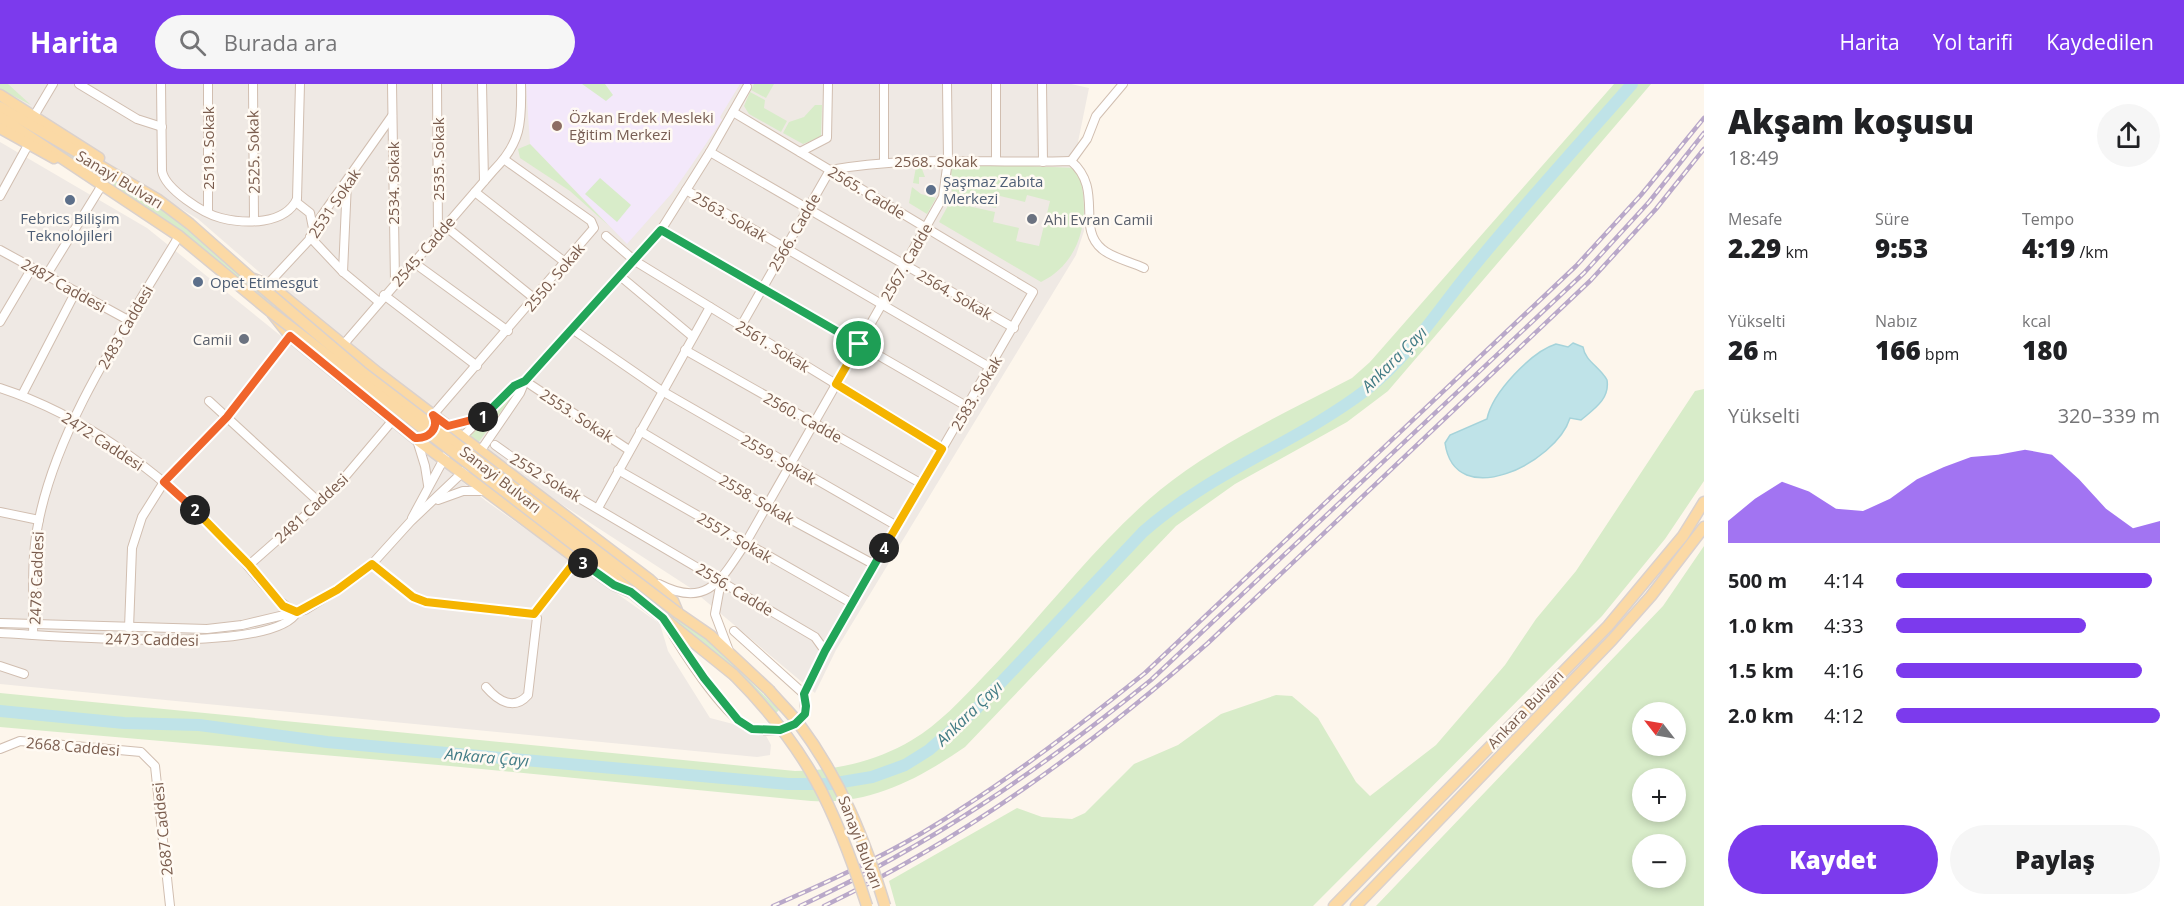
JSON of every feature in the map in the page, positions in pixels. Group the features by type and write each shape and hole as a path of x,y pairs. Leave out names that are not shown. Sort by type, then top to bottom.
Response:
{"main road":[{"path":"0,95 102,160 113,173"},
{"name":"Sanayi Bulvarı","path":"0,107 174,211 363,373 729,651 798,722 841,790 863,838 885,906"},
{"name":"Sanayi Bulvarı","path":"0,117 179,236 271,312 603,567 734,675 783,730 824,793 839,825 867,906"},
{"path":"0,128 28,145 71,165"},
{"path":"251,278 268,284 433,415 650,580 673,602 678,613"},
{"path":"271,312 290,336 416,439 577,559 614,585 631,592"},
{"path":"416,439 423,438 432,431 435,424 433,415"},
{"path":"488,492 484,481 486,475 492,469 502,467"},
{"name":"Ankara Bulvarı","path":"1334,906 1608,626 1683,536 1704,502"},
{"name":"Ankara Bulvarı","path":"1356,906 1612,640 1652,596 1704,527"}],"street":[{"path":"34,116 53,84"},
{"path":"79,84 137,118 162,127"},
{"path":"161,84 162,171 165,181 176,192 208,212 224,219 254,220 276,219 296,202 299,191 300,84"},
{"name":"2519. Sokak","path":"208,84 208,212"},
{"name":"2525. Sokak","path":"253,84 254,220"},
{"name":"2534. Sokak","path":"392,84 395,283"},
{"name":"2535. Sokak","path":"437,84 438,234"},
{"path":"482,84 484,181"},
{"path":"506,160 520,128 521,84"},
{"path":"800,152 827,138 828,84"},
{"path":"884,84 884,162"},
{"name":"2567. Cadde","path":"721,580 745,543 944,198 948,160 947,84"},
{"path":"996,84 996,161"},
{"path":"1042,84 1043,162"},
{"path":"1124,84 1096,116 1087,139 1071,161 1082,170 1089,187 1090,224 1095,241 1102,250 1144,268"},
{"name":"2473 Caddesi","path":"0,623 216,629 297,612 337,590 372,564 411,521 462,473 481,450 520,393 525,381 661,230 710,152 748,85"},
{"name":"2565. Cadde","path":"733,112 1032,290"},
{"name":"2531 Sokak","path":"268,284 311,236 318,221 348,182 392,116"},
{"path":"0,196 28,145"},
{"name":"2564. Sokak","path":"710,152 1014,328"},
{"name":"2545. Cadde","path":"343,345 474,192 506,160"},
{"name":"2550. Sokak","path":"433,415 593,231 593,224 506,160"},
{"name":"2568. Sokak","path":"830,170 884,162 1071,161"},
{"name":"2566. Cadde","path":"741,326 830,170"},
{"path":"343,272 348,182"},
{"path":"46,276 102,185"},
{"name":"2563. Sokak","path":"686,190 991,368"},
{"path":"474,192 566,263"},
{"path":"296,202 313,218 311,236 343,272 477,366"},
{"path":"445,226 535,299"},
{"path":"661,230 968,406"},
{"name":"2483 Caddesi","path":"74,421 128,320 179,236"},
{"name":"2561. Sokak","path":"606,236 634,261 942,449"},
{"name":"2487 Caddesi","path":"0,250 128,320"},
{"path":"413,262 508,331"},
{"path":"0,322 32,268"},
{"path":"620,276 693,337"},
{"name":"2583. Sokak","path":"825,651 1032,297 1032,290"},
{"path":"22,395 75,293"},
{"path":"598,508 710,307"},
{"name":"2559. Sokak","path":"572,329 662,391 897,526"},
{"path":"129,628 133,541 142,517 164,482 227,417 290,336"},
{"name":"2560. Cadde","path":"685,351 922,484"},
{"name":"2473 Caddesi","path":"411,521 443,460 514,386 525,381"},
{"name":"2553. Sokak","path":"525,381 629,450"},
{"name":"2472 Caddesi","path":"0,388 22,395 117,446 164,482 249,565 283,606 297,612"},
{"path":"209,401 320,502"},
{"path":"448,426 486,416"},
{"name":"2481 Caddesi","path":"249,565 336,488 393,420"},
{"name":"2478 Caddesi","path":"33,634 35,545 39,520 49,484 74,421"},
{"name":"2558. Sokak","path":"640,431 766,506 875,565"},
{"path":"491,434 502,467"},
{"path":"416,439 425,466 428,487"},
{"name":"2552 Sokak","path":"495,445 523,465 598,508"},
{"name":"2557. Sokak","path":"618,470 853,604"},
{"path":"432,503 454,493 488,492"},
{"name":"2556. Cadde","path":"598,508 815,637 825,651"},
{"path":"0,512 39,520"},
{"path":"534,614 577,559"},
{"path":"372,564 413,597 426,602 534,614"},
{"path":"650,580 686,594 700,593 721,580"},
{"path":"721,580 715,614 729,651"},
{"name":"2473 Caddesi","path":"0,633 207,640 275,627 294,617 297,612"},
{"path":"486,687 499,699 513,704 521,702 528,695 537,618 534,614"},
{"path":"663,618 718,697 745,725 767,731 788,728 805,714 804,694 825,651"},
{"path":"734,631 804,694"},
{"path":"0,666 24,674"},
{"name":"2668 Caddesi","path":"0,749 20,741 141,752 147,755"},
{"name":"2687 Caddesi","path":"147,755 155,766 170,906"}],"shaded area":[{"path":"0,84 1071,84 1089,88 1077,147 1077,160 1087,187 1084,231 1076,255 836,650 815,693 689,587 424,415 198,219 0,99"},
{"path":"526,84 740,84 720,117 722,120 672,193 627,244 530,144"},
{"path":"0,142 147,228 486,501 660,624 668,651 710,718 764,732 771,745 770,755 757,757 0,684"}],"green space":[{"path":"0,84 8,84 31,105 0,89"},
{"path":"582,84 605,84 613,95 606,101"},
{"path":"754,84 774,84 766,98 751,90"},
{"path":"1614,84 1651,84 1388,391 1347,422 1235,484 1176,526 965,747 929,770 892,788 853,799 811,801 450,766 0,727 0,693 795,771 841,767 884,754 922,734 949,711 1005,654 1091,557 1160,490 1229,443 1352,378 1370,362"},
{"path":"750,92 765,100 764,108 787,121 781,132 749,114 744,106"},
{"path":"815,105 822,105 821,137 803,144 783,133 789,122 804,117"},
{"path":"0,109 168,213 444,439 438,448 176,227 0,116"},
{"path":"530,144 608,225 570,191 520,158 518,149"},
{"path":"951,163 1077,168 1084,201 1081,233 1067,261 1056,273 1041,282 939,222 950,202 995,212 993,222 1019,228 1016,241 1039,246 1050,201 1027,195 1025,202 1000,196 996,208 952,198"},
{"path":"916,167 935,167 922,169 925,177 919,177 919,184 913,183"},
{"path":"600,178 631,205 617,222 585,194"},
{"path":"912,187 921,194 936,198 927,214 909,203"},
{"path":"519,387 478,443 469,437"},
{"path":"1704,389 1704,481 1665,539 1602,616 1313,906 896,906 889,881 1017,808 1042,817 1072,819 1085,813 1134,764 1178,745 1221,714 1276,695 1292,696 1318,718 1356,782 1370,796 1436,745 1505,665 1536,619 1576,571 1695,391"},
{"path":"481,468 716,647 779,710 776,713 697,638 509,499 473,478"},
{"path":"1704,546 1704,906 1376,906 1663,606"}],"water":[{"path":"1573,343 1583,347 1584,352 1607,380 1606,393 1596,408 1581,420 1570,418 1561,435 1546,451 1506,474 1485,478 1467,475 1453,464 1445,443 1450,435 1487,419 1496,397 1504,386 1535,355 1556,344 1568,347"}],"waterway":[{"name":"Ankara Çayı","path":"0,711 124,723 199,725 327,742 788,784 830,784 872,777 905,765 929,750 977,708 1143,532 1197,492 1339,409 1380,379 1405,353 1503,231 1632,84"}],"railway":[{"path":"773,906 867,863 951,815 1036,757 1145,673 1576,266 1641,195 1704,118"},
{"path":"800,906 894,858 982,804 1067,745 1151,680 1584,273 1649,202 1704,133"},
{"path":"824,906 928,850 1025,788 1118,718 1208,643 1591,280 1656,209 1704,149"}],"place":[{"name":"Özkan Erdek Mesleki Eğitim Merkezi","path":"557,126"},
{"name":"Şaşmaz Zabıta Merkezi","path":"931,190"},
{"name":"Febrics Bilişim Teknolojileri","path":"70,200"},
{"name":"Ahi Evran Camii","path":"1032,219"},
{"name":"Opet Etimesgut","path":"198,282"},
{"name":"Camii","path":"244,339"}],"route":[{"path":"661,230 859,344 836,384 942,449 825,651 804,694 805,714 795,724 780,730 752,729 738,720 704,678 663,618 631,592 614,585 577,559 534,614 426,602 413,597 372,564 337,590 305,610 297,612 283,606 223,536 164,482 227,417 290,336 415,438 423,438 432,431 436,420 433,415 448,426 486,416 517,383 525,381 661,230"}]}
